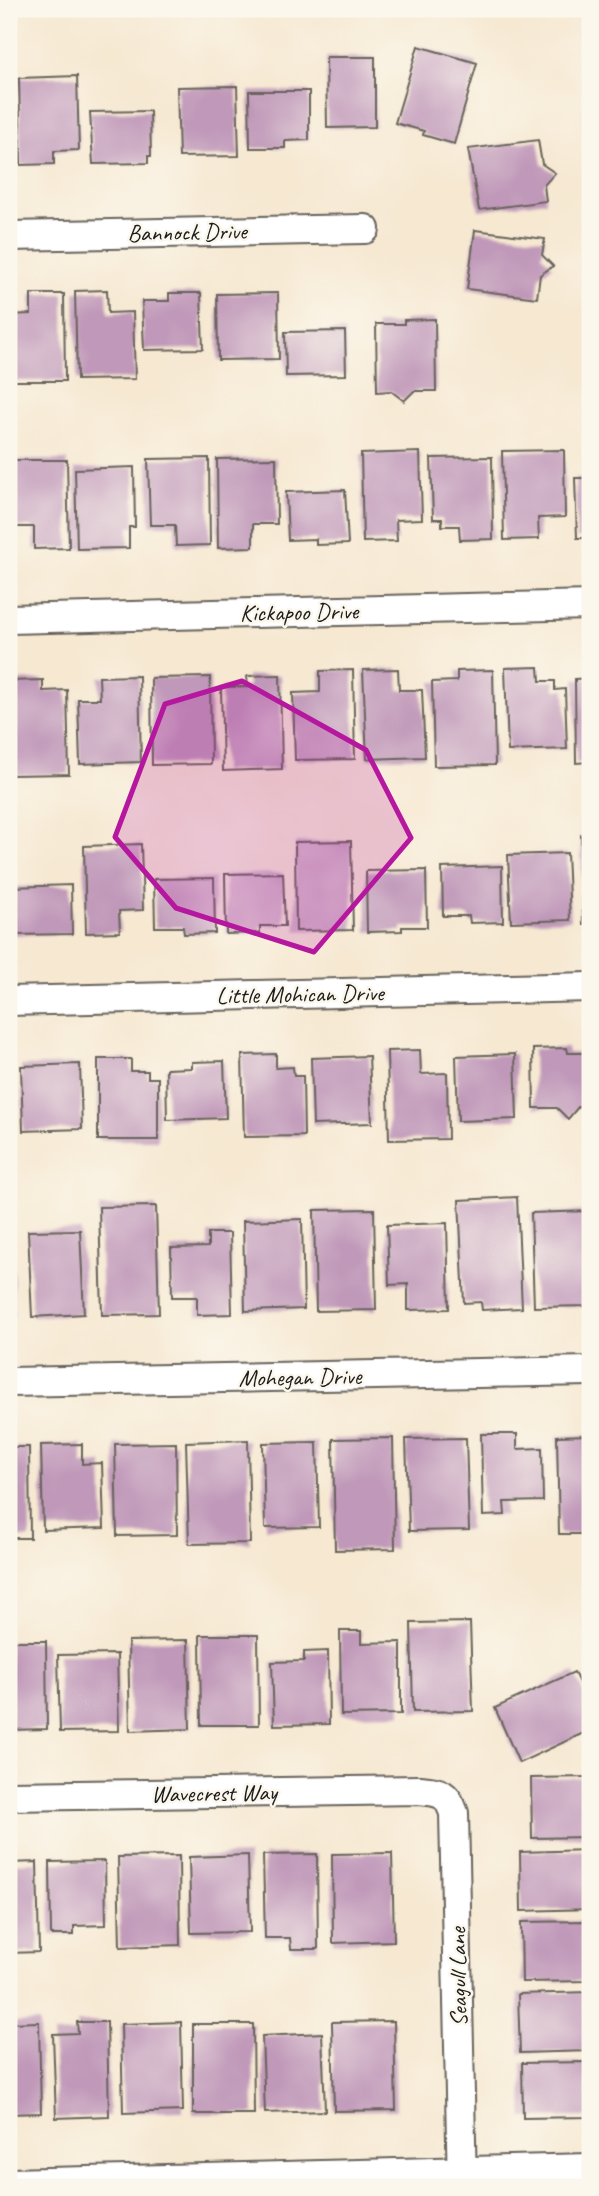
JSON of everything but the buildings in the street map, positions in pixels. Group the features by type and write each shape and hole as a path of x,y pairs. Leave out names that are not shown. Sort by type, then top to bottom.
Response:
{"street":[{"name":"Bannock Drive","path":"9,236 365,229"},
{"name":"Kickapoo Drive","path":"9,619 590,605"},
{"name":"Little Mohican Drive","path":"9,1001 590,987"},
{"name":"Mohegan Drive","path":"9,1382 590,1371"},
{"name":"Wavecrest Way","path":"9,1796 420,1790"},
{"name":"Seagull Lane","path":"420,1790 443,1794 450,1801 454,1813 461,2180"},
{"path":"9,2183 461,2180 590,2168"}],"highlighted area":[{"path":"242,681 366,750 411,838 314,952 176,908 115,837 165,704"}]}
